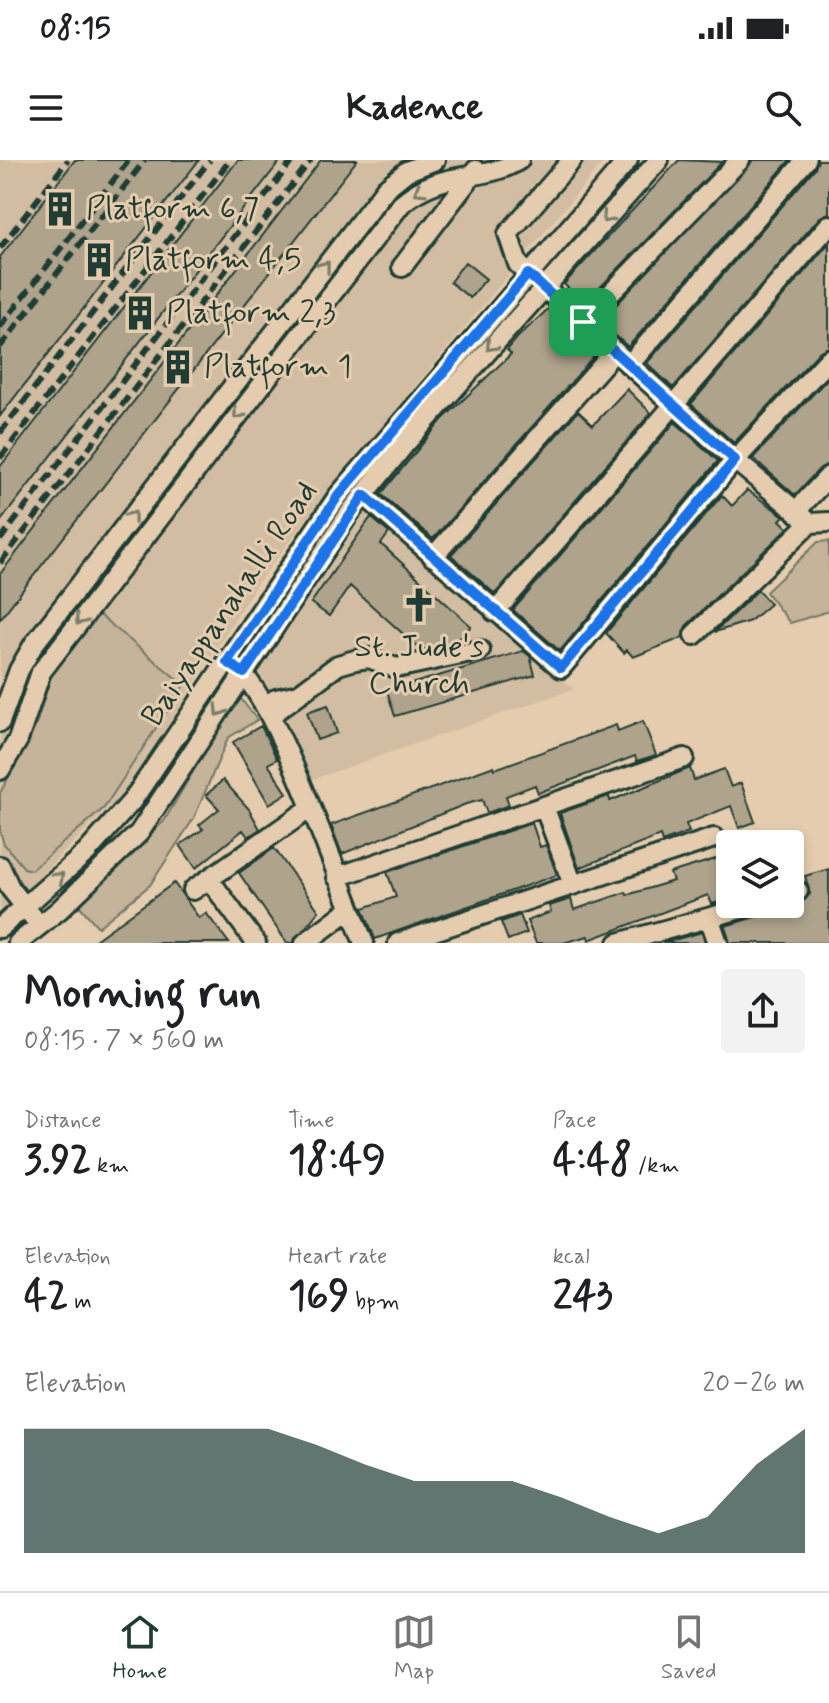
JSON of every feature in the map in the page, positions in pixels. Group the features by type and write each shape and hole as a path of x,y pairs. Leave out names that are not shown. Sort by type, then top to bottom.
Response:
{"street":[{"path":"0,722 19,670 34,644 352,231 394,180 435,160"},
{"path":"0,770 18,740 41,672 401,204 416,191 477,166 496,170 519,160"},
{"path":"572,160 508,234 518,264 735,460 812,518"},
{"name":"Baiyappanahalli Road","path":"0,928 87,852 132,801 338,496 628,160"},
{"name":"Baiyappanahalli Road","path":"18,943 139,833 176,782 244,673 364,495 543,288 659,160"},
{"path":"583,322 740,160"},
{"path":"629,365 806,160"},
{"path":"402,267 477,166"},
{"path":"495,612 829,225"},
{"path":"352,231 370,243"},
{"path":"261,349 278,362"},
{"path":"433,557 615,351"},
{"path":"364,495 561,668 735,460 829,359"},
{"path":"167,471 184,483"},
{"path":"694,635 812,518 829,476"},
{"path":"268,710 276,699 299,694 338,665 355,660 369,658 396,668 480,650"},
{"path":"227,662 244,673 268,710 364,943"},
{"path":"337,877 684,758"},
{"path":"544,806 573,885"},
{"path":"256,943 201,885 309,809"},
{"path":"398,943 714,838"},
{"path":"0,866 25,908 40,926"},
{"path":"305,943 350,909"},
{"path":"618,943 716,918"},
{"path":"710,920 718,943"}],"shaded area":[{"path":"0,160 605,160 346,469 256,585 128,789 0,915"},
{"path":"365,510 574,689 311,780 286,718 256,668 296,602"},
{"path":"829,541 829,611 790,623 766,592 818,542"},
{"path":"97,613 184,685 104,808 31,870 24,868 4,844 0,831 0,793 35,728 52,673"},
{"path":"238,695 257,720 228,738 194,818 150,885 98,927 77,903 164,821"}],"building":[{"path":"75,160 199,160 0,416 0,257"},
{"name":"Platform 2,3","path":"238,160 281,160 0,522 0,467"},
{"name":"Platform 1","path":"321,160 357,160 0,619 0,574"},
{"path":"679,160 722,162 582,306 566,291 569,289 564,284"},
{"path":"753,160 790,160 628,347 600,322"},
{"path":"818,160 829,160 829,213 820,217 673,388 647,363 815,168"},
{"path":"829,243 829,347 820,351 734,443 691,404"},
{"path":"465,262 486,279 470,298 450,282"},
{"path":"549,308 598,352 433,539 381,494 442,420 511,354 507,350"},
{"path":"829,377 829,464 820,468 795,495 753,458"},
{"path":"627,389 651,413 495,594 451,555 578,411 593,425"},
{"path":"675,422 718,461 560,651 513,610"},
{"path":"747,490 784,516 780,520 788,528 686,626 682,638 633,657 627,650 624,653 606,633 722,495 732,506"},
{"name":"St. Jude's Church","path":"371,517 389,533 381,544 471,626 455,643 421,650 350,586 329,616 311,603"},
{"path":"758,590 770,604 750,621 715,632"},
{"path":"523,651 530,656 535,675 395,716 387,691"},
{"path":"328,705 337,733 317,740 307,712"},
{"path":"643,721 656,755 637,761 635,756 538,793 535,785 506,796 509,805 487,813 482,800 466,804 342,854 331,825 616,725 618,731"},
{"path":"261,726 277,759 268,764 287,793 269,804 233,742"},
{"path":"690,768 694,780 724,769 731,787 741,783 755,822 739,828 731,806 686,824 689,832 662,842 660,836 579,868 560,813 609,796 610,801"},
{"path":"223,780 249,809 260,829 248,837 243,830 196,868 180,845 203,829 199,825 219,809 206,795"},
{"path":"532,823 540,847 546,845 557,875 375,939 363,908 396,897 387,872"},
{"path":"274,848 319,911 293,943 287,943 239,873"},
{"path":"716,859 716,903 712,904 708,895 589,940 588,936 563,943 536,943 527,921 551,912 549,906 571,899 574,910 626,892 627,895 673,881 670,873"},
{"path":"829,869 829,943 730,943 725,926 752,918 804,918 804,900 810,894 805,876"},
{"path":"174,883 199,918 206,913 229,943 91,943"},
{"path":"520,915 527,933 508,940 501,922"},
{"path":"702,932 705,943 663,943"}],"railway":[{"path":"0,248 68,160"},
{"path":"0,327 129,160"},
{"path":"0,347 145,160"},
{"path":"0,433 210,160"},
{"path":"0,458 230,160"},
{"path":"0,540 293,160"},
{"path":"0,563 311,160"}],"place":[{"name":"Platform 6,7","path":"60,209"},
{"name":"Platform 4,5","path":"99,260"},
{"name":"Platform 2,3","path":"140,313"},
{"name":"Platform 1","path":"178,367"},
{"name":"St. Jude's Church","path":"419,605"}],"route":[{"path":"528,274 583,322 735,460 561,668 364,495 244,673 227,662 338,496 370,454 528,274"}]}
